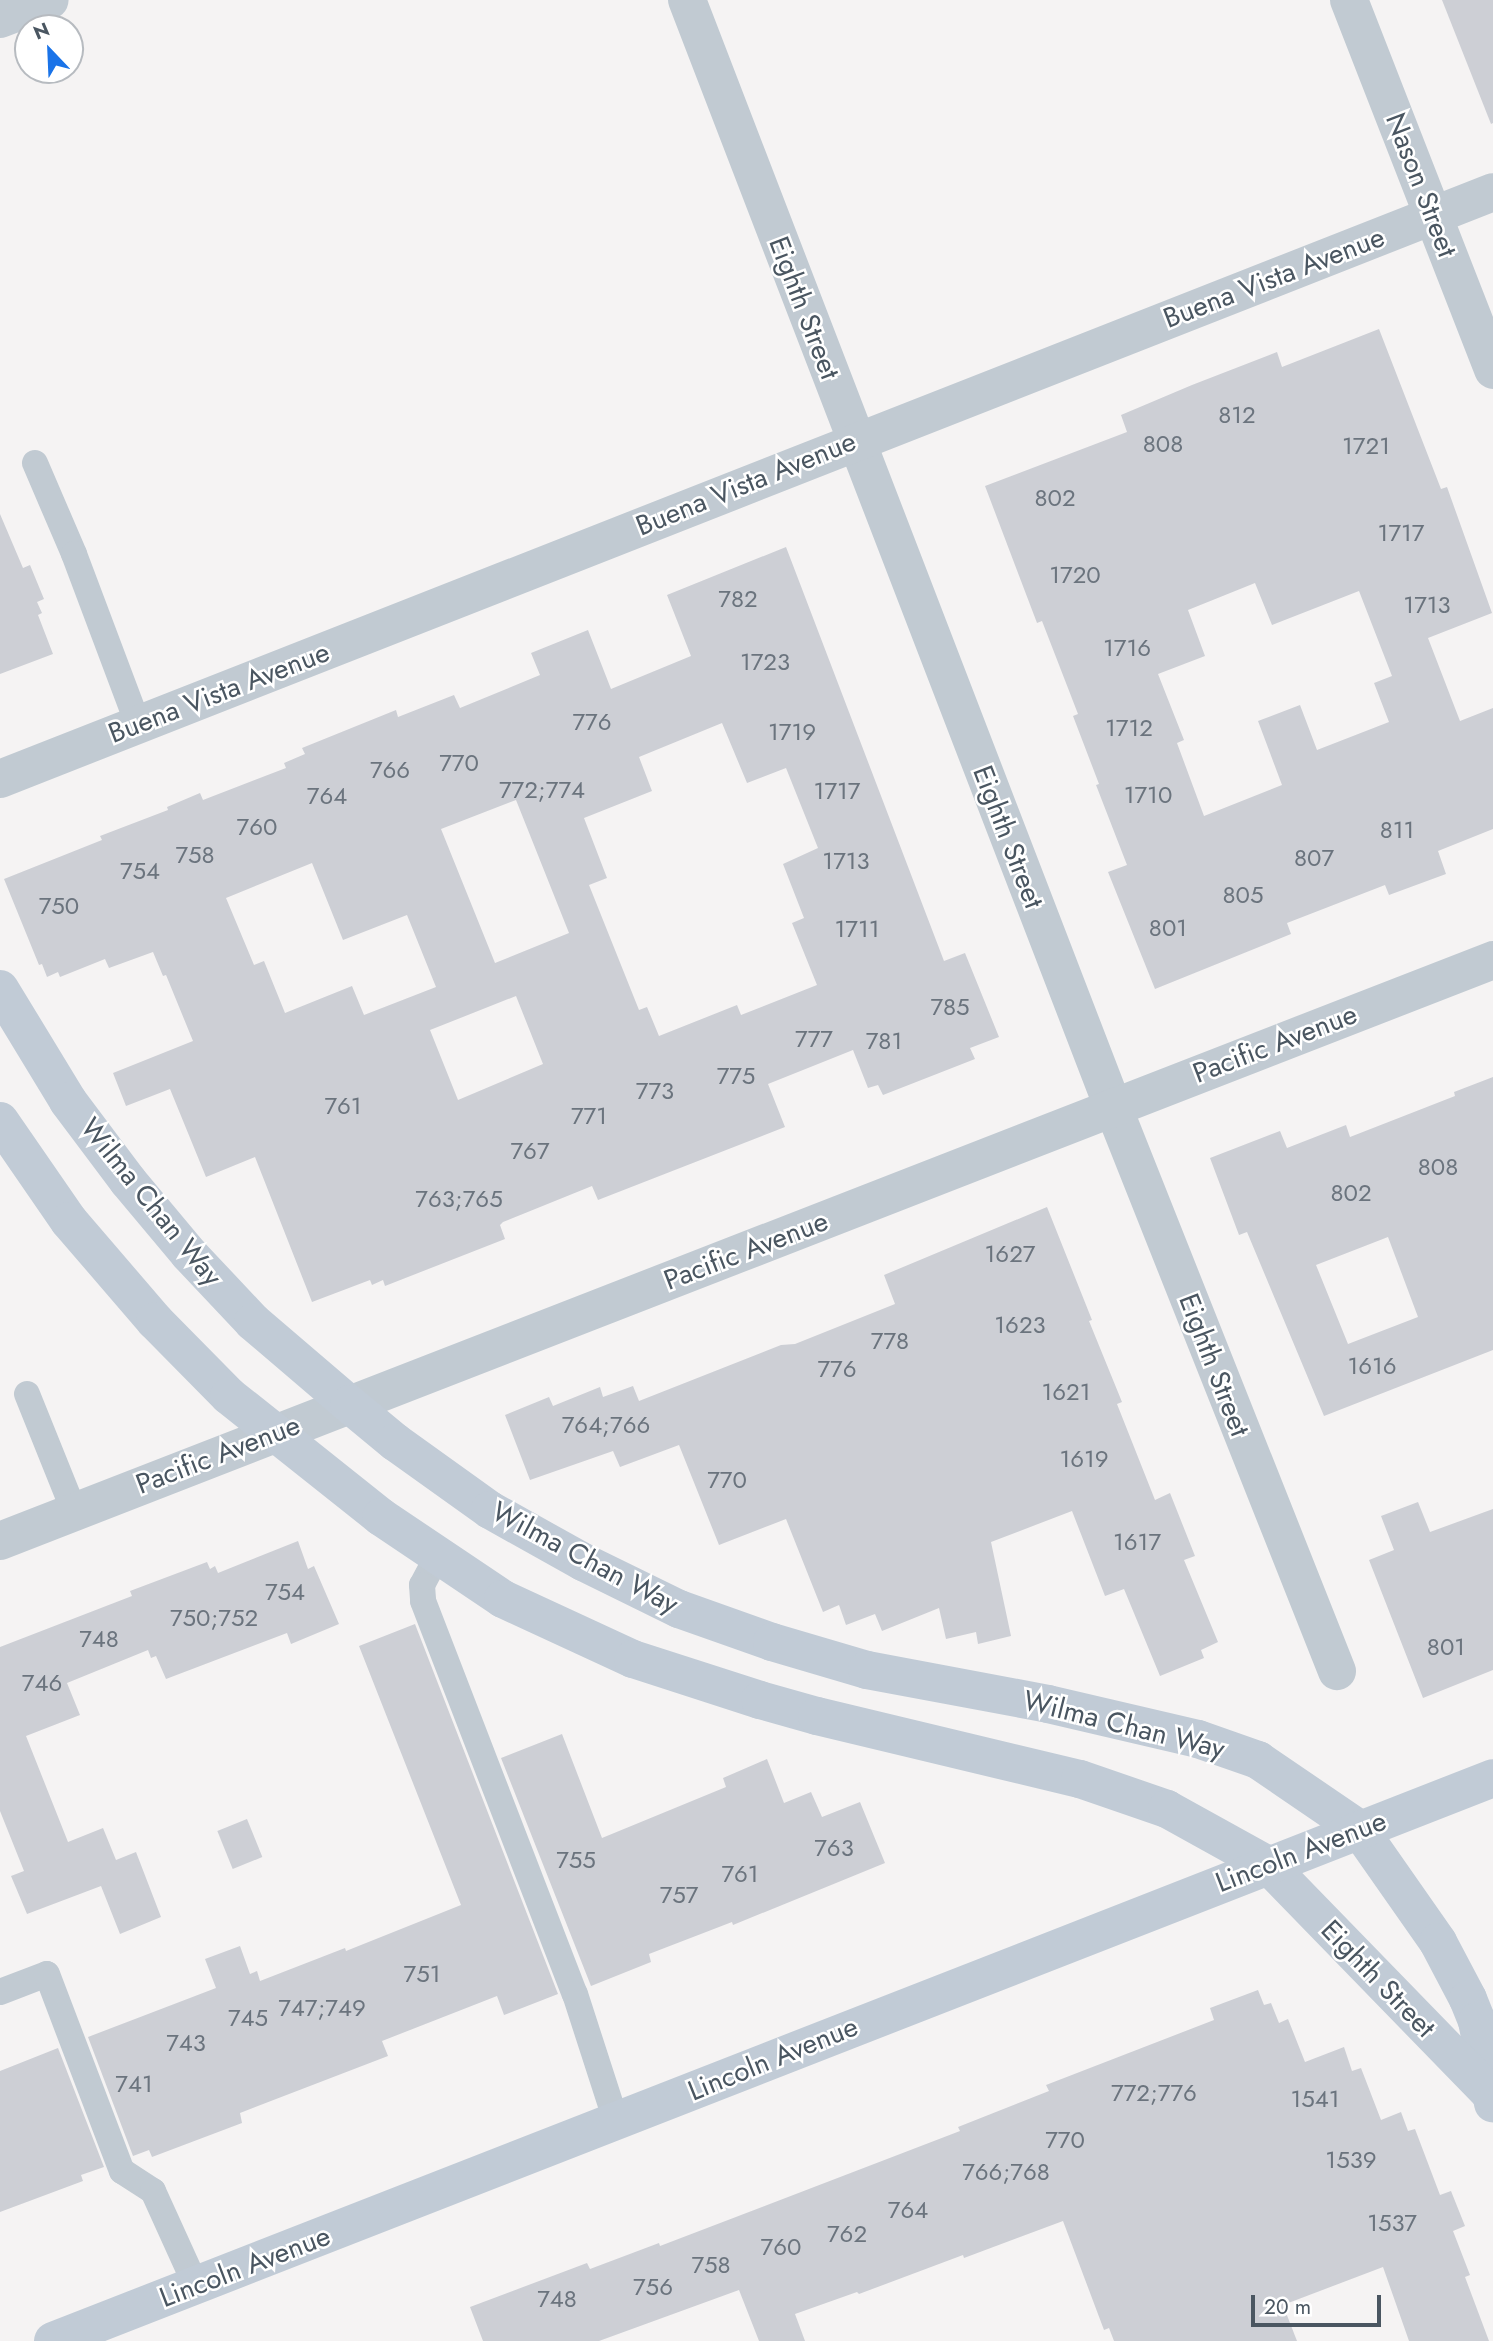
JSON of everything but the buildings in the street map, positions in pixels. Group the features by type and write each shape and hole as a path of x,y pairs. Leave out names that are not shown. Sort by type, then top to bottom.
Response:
{"main road":[{"name":"Wilma Chan Way","path":"0,989 68,1101 128,1181 188,1254 253,1322 349,1404 395,1442 490,1510 583,1562 679,1609 772,1642 867,1670 1048,1704 1198,1739 1258,1760 1359,1829"},
{"path":"0,1121 69,1222 155,1321 229,1396 381,1517 503,1599 633,1659 817,1716 1080,1779 1167,1809 1268,1865"},
{"name":"Lincoln Avenue","path":"54,2341 1493,1778"},
{"name":"Eighth Street","path":"1359,1829 1438,1942 1468,1999 1477,2021 1491,2097"},
{"name":"Eighth Street","path":"1268,1865 1491,2097"}],"street":[{"path":"0,19 50,0"},
{"name":"Eighth Street","path":"687,0 854,440 1113,1107 1337,1671"},
{"name":"Nason Street","path":"1349,0 1493,370"},
{"name":"Buena Vista Avenue","path":"0,779 854,440 1493,192"},
{"name":"Pacific Avenue","path":"0,1541 1493,960"}],"lane":[{"path":"35,463 74,554 138,724"},
{"path":"27,1394 74,1511"},
{"path":"439,1555 422,1585 422,1601 575,1994 616,2121"},
{"path":"0,1992 47,1974 122,2171 153,2191 196,2286"}]}
